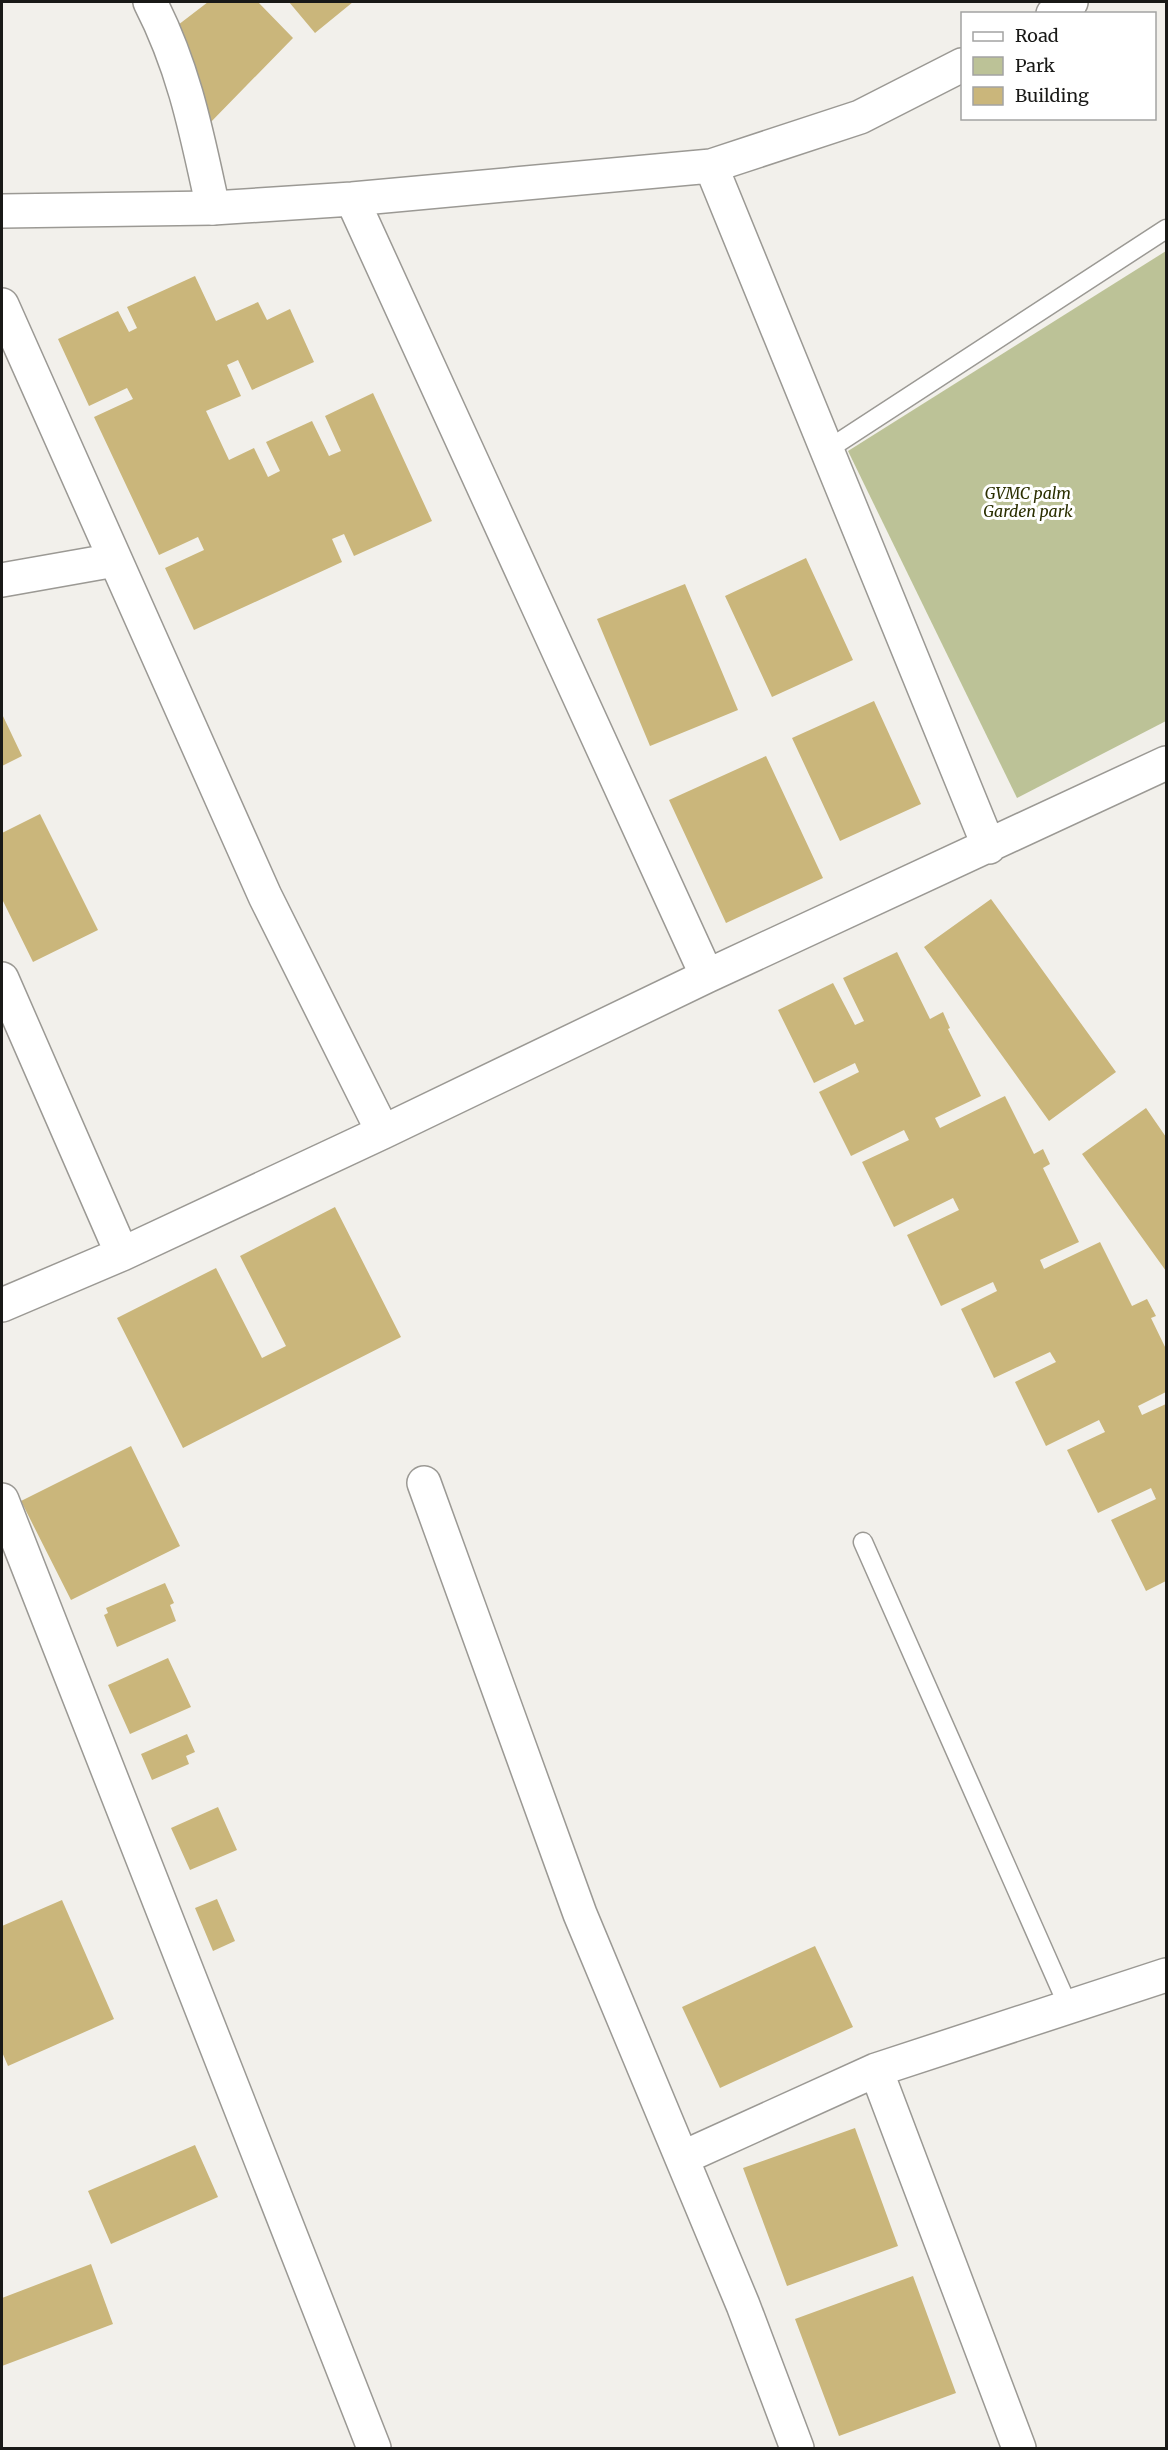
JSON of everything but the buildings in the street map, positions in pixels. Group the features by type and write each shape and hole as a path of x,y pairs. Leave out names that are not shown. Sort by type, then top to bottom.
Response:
{"street":[{"path":"150,2 166,32 188,96 213,208"},
{"path":"1056,12 1071,2"},
{"path":"2,211 213,208 352,199 711,166 860,117 961,66"},
{"path":"711,166 989,847"},
{"path":"352,199 707,976"},
{"path":"2,305 266,896 383,1132"},
{"path":"2,580 115,560"},
{"path":"2,1305 122,1254 383,1132 707,976 1167,763"},
{"path":"2,979 122,1254"},
{"path":"424,1483 580,1914 743,2306 797,2448"},
{"path":"2,1500 374,2448"},
{"path":"682,2158 876,2070 1167,1975"},
{"path":"876,2070 1019,2448"}],"lane":[{"path":"827,450 1167,229"},
{"path":"862,1542 1069,2008"}],"green space":[{"name":"GVMC palm Garden park","path":"1166,251 1166,721 1017,798 848,451"}]}
